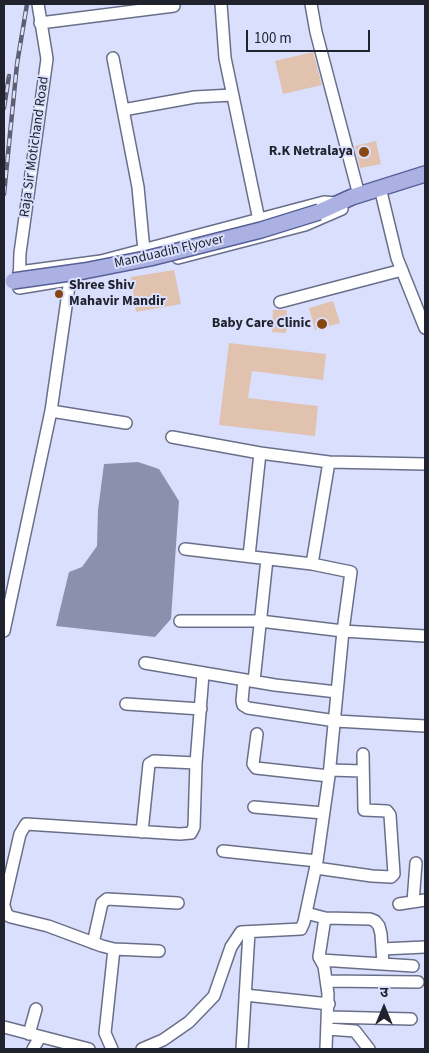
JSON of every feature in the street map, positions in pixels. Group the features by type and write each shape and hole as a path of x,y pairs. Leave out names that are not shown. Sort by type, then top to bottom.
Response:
{"main road":[{"path":"332,208 359,195 425,174"},
{"path":"332,208 425,183"},
{"name":"Manduadih Flyover","path":"4,283 150,258 261,230 332,208"}],"street":[{"name":"Raja Sir Motichand Road","path":"18,272 47,59 38,4"},
{"path":"221,4 225,58 259,220"},
{"path":"311,4 316,32 359,195"},
{"path":"40,23 174,6"},
{"path":"113,58 138,187 144,251"},
{"path":"123,110 195,97 232,95"},
{"path":"382,196 402,270 425,328"},
{"path":"324,202 332,208 305,225 242,243 71,280 20,289 18,272 101,261 324,202"},
{"path":"4,631 51,411 72,265"},
{"path":"280,302 402,270"},
{"path":"51,411 126,423"},
{"path":"172,437 260,453 329,462 425,464"},
{"path":"250,556 260,453"},
{"path":"312,564 329,462"},
{"path":"142,1049 163,1040 190,1022 214,996 231,946 241,932 301,929 317,865 330,773 336,720 342,631 351,572 312,564 185,549"},
{"path":"267,560 260,621 249,681 242,701 243,706 336,720 425,726"},
{"path":"180,622 260,621 342,631 425,636"},
{"path":"145,664 249,681 337,692"},
{"path":"159,951 114,949 93,943 57,929 11,917 7,915 4,905 20,834 26,824 142,832 191,833 194,827 196,763 203,674"},
{"path":"126,704 201,709"},
{"path":"257,734 253,764 256,768 330,773 363,771"},
{"path":"223,851 317,865 372,876 391,877 394,874 390,815 387,811 364,810 363,754"},
{"path":"142,832 149,764 154,761 196,763"},
{"path":"254,807 323,812"},
{"path":"413,902 416,863"},
{"path":"93,943 102,903 107,899 178,903"},
{"path":"399,904 425,900"},
{"path":"306,913 325,918 375,921 379,926 381,934 383,964"},
{"path":"325,918 319,956 327,981 329,1004 326,1049"},
{"path":"242,1049 249,932"},
{"path":"382,949 425,947"},
{"path":"112,1049 105,1033 114,949"},
{"path":"321,960 413,966"},
{"path":"327,981 418,982"},
{"path":"245,996 329,1004"},
{"path":"33,1049 36,1009"},
{"path":"329,1017 411,1019"},
{"path":"4,1027 90,1049"},
{"path":"328,1029 355,1031 369,1049"}],"water":[{"path":"138,462 159,469 179,501 171,619 155,637 56,626 69,572 82,567 97,546 98,510 104,464"}],"building":[{"path":"313,52 322,85 283,94 275,61"},
{"path":"376,141 381,164 360,168 355,146"},
{"path":"174,270 181,304 136,312 131,277"},
{"path":"333,301 340,323 315,330 309,308"},
{"path":"273,310 287,310 286,333 272,332"},
{"path":"229,343 326,354 323,380 252,371 248,398 318,406 315,436 219,425"}],"railway":[{"path":"4,194 17,64 27,4"},
{"path":"4,108 9,76"}],"place":[{"name":"R.K Netralaya","path":"364,152"},
{"name":"Shree Shiv Mahavir Mandir","path":"59,294"},
{"name":"Baby Care Clinic","path":"322,324"}]}
